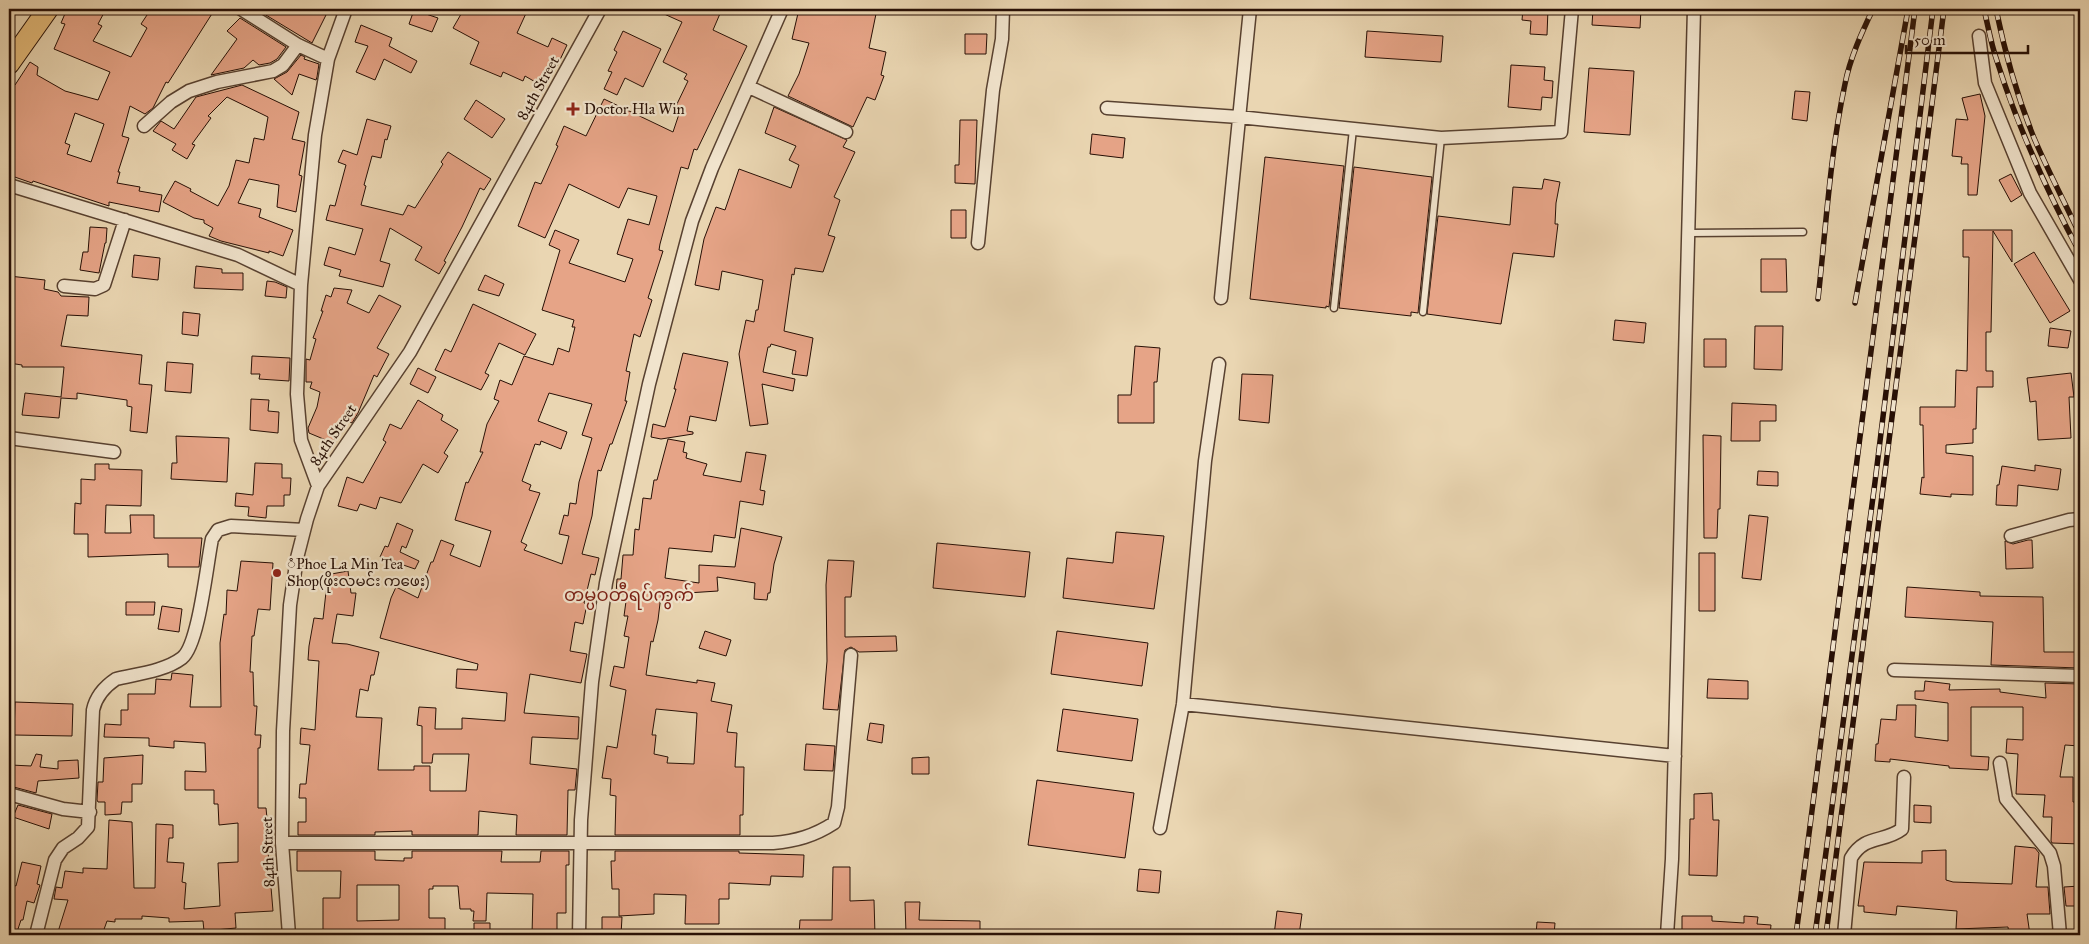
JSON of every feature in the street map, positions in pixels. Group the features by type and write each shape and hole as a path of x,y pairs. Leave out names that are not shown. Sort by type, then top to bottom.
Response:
{"main road":[{"path":"9,64 48,9"}],"street":[{"path":"241,9 298,45 328,59"},
{"path":"318,486 301,440 297,394 301,285 315,135 328,59 346,9"},
{"name":"84th Street","path":"289,935 282,843 283,731 290,605 304,530 318,486 410,352 600,9"},
{"path":"579,935 581,843 592,682 606,583 649,384 692,221 712,168 782,9"},
{"path":"978,243 993,90 1002,39 1003,9"},
{"path":"1221,298 1250,9"},
{"path":"1107,108 1239,117 1442,138 1561,132 1572,9"},
{"path":"1667,935 1672,859 1690,233 1694,9"},
{"path":"1979,36 1985,83 2030,193 2080,280"},
{"path":"144,126 171,102 189,91 217,82 273,71 283,65 298,45"},
{"path":"749,87 846,132"},
{"path":"9,185 238,255 301,285"},
{"path":"64,286 95,289 104,285 125,220"},
{"path":"1160,828 1183,704 1205,461 1219,364"},
{"path":"9,438 114,452"},
{"path":"2011,536 2080,519"},
{"path":"36,935 55,860 63,848 78,838 88,826 93,710 96,699 108,684 116,680 174,664 185,656 190,648 196,627 210,544 218,530 231,526 304,530"},
{"path":"282,843 773,843 797,841 818,833 834,823 838,806 851,655"},
{"path":"1894,670 2080,676"},
{"path":"1183,704 1675,756"},
{"path":"2000,763 2006,799 2050,853 2054,866 2060,935"},
{"path":"1844,935 1851,858 1856,849 1866,841 1894,836 1902,829 1904,777"},
{"path":"9,794 63,809 90,812"}],"lane":[{"path":"1334,308 1353,129"},
{"path":"1423,312 1442,138"},
{"path":"1690,233 1803,232"}],"building":[{"path":"67,9 106,9 98,24 102,26 93,41 131,57 147,28 141,24 151,9 215,9 168,83 166,82 153,108 145,114 130,106 122,136 129,138 118,172 120,172 117,183 140,187 139,191 162,195 159,212 109,202 109,206 9,175 9,81 15,85 30,62 38,67 37,75 65,91 98,100 110,72 54,49 65,24 61,23","holes":["75,113 104,124 91,162 67,154 70,145 65,143"]},
{"path":"256,9 329,9 312,43"},
{"path":"464,9 528,9 517,33 548,47 552,38 567,45 544,87 525,76 523,81 503,72 501,77 470,64 479,42 453,28"},
{"path":"653,9 722,9 713,30 747,46 697,150 694,149 688,169 681,167 660,244 659,250 663,251 648,298 652,300 640,337 634,334 626,371 630,372 625,401 627,401 601,471 598,470 592,516 582,554 599,558 595,575 591,574 584,603 587,604 583,624 575,622 570,651 587,654 581,683 530,674 524,713 579,717 578,739 532,737 530,764 577,769 575,790 568,790 567,835 516,835 517,815 479,811 478,835 412,835 412,831 375,832 375,835 298,835 298,822 306,822 306,798 299,798 300,784 306,784 310,745 300,744 301,728 315,730 319,661 308,660 309,646 314,618 323,619 327,583 326,575 348,571 351,593 356,593 353,616 337,614 332,643 347,644 379,652 368,691 360,689 356,717 382,718 378,770 414,770 414,766 430,766 430,791 466,791 469,754 433,754 432,763 422,763 422,726 417,725 419,707 436,708 435,729 462,729 462,718 505,721 507,693 456,688 457,669 477,670 478,664 380,638 396,587 418,598 441,540 454,545 450,555 480,567 491,531 455,520 466,482 468,483 483,452 480,452 487,424 499,401 494,399 500,380 512,385 524,356 553,365 558,348 569,352 575,327 572,327 574,320 542,310 560,250 549,245 555,230 579,240 569,263 625,282 633,259 617,254 628,219 649,225 657,196 628,188 619,208 569,184 545,238 518,226 535,182 541,184 558,146 556,145 564,126 586,136 604,99 673,132 681,108 676,106 688,81 684,79 687,74 663,62 682,22","holes":["549,393 592,404 582,435 592,438 579,482 576,504 570,503 568,516 564,515 559,534 569,536 562,564 524,550 527,545 521,542 540,493 529,490 531,485 522,481 535,444 540,445 541,441 561,449 567,432 538,421"]},
{"path":"799,9 877,9 869,48 886,52 881,75 884,76 875,100 867,97 853,127 788,96 799,74 809,43 792,39"},
{"path":"1523,9 1548,9 1547,35 1530,34 1531,21 1522,20"},
{"path":"1593,9 1641,9 1640,28 1592,25"},
{"path":"414,10 438,18 432,32 409,24"},
{"path":"240,18 286,47 277,59 270,63 259,65 253,60 244,68 211,75 237,39 227,31"},
{"path":"361,25 392,38 389,46 417,61 411,73 384,59 375,80 356,72 368,46 355,42"},
{"path":"623,31 661,49 643,87 625,78 617,95 604,89 612,72 608,71 617,52 614,50"},
{"path":"1367,31 1443,36 1441,62 1365,57"},
{"path":"965,34 987,34 986,54 965,54"},
{"path":"301,55 305,57 304,59 319,64 317,77 316,80 299,74 292,95 274,79 287,72"},
{"path":"1511,65 1545,67 1544,80 1553,81 1552,98 1542,97 1541,110 1508,107"},
{"path":"1589,68 1634,71 1630,135 1584,132"},
{"path":"242,85 299,112 292,139 305,142 299,175 302,176 296,212 277,207 279,185 249,179 238,203 261,209 259,217 293,230 283,256 269,251 269,253 221,241 209,236 213,228 204,223 204,220 194,218 163,202 175,181 218,206 229,186 236,160 249,163 254,138 264,140 268,117 227,97 208,116 211,118 192,144 195,145 187,159 172,150 176,144 153,131 161,121 174,129 196,97"},
{"path":"1795,91 1810,92 1807,121 1792,119"},
{"path":"1980,94 1985,116 1977,195 1968,195 1968,164 1961,164 1962,157 1952,156 1956,119 1968,120 1962,98"},
{"path":"476,100 505,119 492,138 464,119"},
{"path":"774,107 847,140 843,147 855,152 834,197 840,200 828,235 835,237 823,272 795,268 794,275 792,274 784,331 813,338 807,376 792,374 796,351 771,344 768,347 763,372 795,379 793,391 762,384 768,424 750,426 739,354 746,320 754,322 756,310 758,310 763,280 722,271 719,290 695,285 704,239 716,207 725,210 739,169 791,188 799,165 789,160 796,146 765,133"},
{"path":"367,119 391,126 387,140 385,139 381,158 372,156 361,205 403,215 408,205 415,208 443,164 441,162 448,152 491,179 484,190 480,188 439,274 415,260 422,247 390,228 380,261 390,264 383,287 339,276 341,270 324,265 329,247 355,255 363,229 326,220 330,205 335,206 346,165 338,162 343,150 357,155"},
{"path":"960,120 977,120 975,184 955,183 955,165 959,165"},
{"path":"1092,134 1125,138 1123,158 1090,154"},
{"path":"1265,157 1344,166 1329,307 1250,299"},
{"path":"1354,167 1432,177 1418,313 1411,312 1411,316 1339,308"},
{"path":"2011,174 2022,195 2011,202 1999,180"},
{"path":"1544,179 1560,182 1556,203 1555,224 1558,224 1554,257 1513,253 1501,324 1427,314 1438,216 1510,225 1513,187 1542,189"},
{"path":"951,210 966,210 966,238 951,238"},
{"path":"90,227 107,228 106,243 99,273 80,270 83,252 88,252"},
{"path":"1963,230 2012,230 2012,262 1993,231 1991,332 1986,332 1986,371 1993,371 1993,387 1977,387 1976,429 1973,429 1973,443 1946,445 1946,453 1973,456 1973,495 1951,494 1951,497 1920,494 1922,477 1924,478 1923,425 1920,425 1920,407 1955,407 1956,370 1967,371 1969,257 1963,257"},
{"path":"2034,252 2070,311 2050,323 2014,264"},
{"path":"134,255 160,258 158,280 132,277"},
{"path":"1761,259 1786,259 1787,292 1761,292"},
{"path":"196,266 222,269 222,273 243,273 243,290 194,288"},
{"path":"485,275 504,284 499,296 478,290"},
{"path":"9,276 45,280 44,289 58,292 61,296 89,297 88,316 67,315 61,346 142,355 139,384 152,385 147,433 130,431 132,407 127,406 127,400 77,393 77,399 61,398 59,418 22,415 25,393 61,397 64,367 22,367 22,365 9,363"},
{"path":"267,281 287,287 286,298 265,296"},
{"path":"334,288 352,290 347,303 369,313 379,295 401,306 377,348 389,354 377,377 374,375 352,423 343,419 333,443 309,433 308,428 317,407 320,392 310,388 312,382 306,382 306,359 310,360 316,339 313,338 323,311 321,311 326,295 331,297"},
{"path":"473,304 536,334 525,355 499,343 485,373 489,375 481,390 435,370 445,349 451,352"},
{"path":"183,312 200,314 198,336 182,334"},
{"path":"1615,320 1646,323 1644,343 1613,340"},
{"path":"1755,326 1783,326 1782,370 1754,369"},
{"path":"2050,328 2071,331 2068,348 2048,346"},
{"path":"1704,339 1726,339 1726,367 1704,367"},
{"path":"1135,346 1160,348 1157,382 1154,382 1154,423 1118,423 1118,395 1131,395"},
{"path":"683,353 728,362 716,421 690,416 687,431 693,432 693,434 661,439 651,437 653,424 665,427 676,389 674,389"},
{"path":"252,356 290,358 289,381 259,379 260,374 251,374"},
{"path":"167,362 193,364 191,393 165,391"},
{"path":"418,368 436,377 428,393 410,384"},
{"path":"2071,373 2074,397 2069,397 2071,438 2038,440 2036,401 2030,402 2027,378"},
{"path":"1242,374 1273,375 1269,423 1239,420"},
{"path":"251,399 269,400 268,411 279,412 278,433 250,430"},
{"path":"418,400 443,415 441,420 458,430 444,453 448,456 438,473 423,464 401,503 380,497 376,509 360,504 357,511 338,506 347,477 363,483 386,442 383,440 390,424 401,429"},
{"path":"1732,403 1776,405 1776,421 1760,421 1760,441 1731,441"},
{"path":"1703,435 1721,436 1720,509 1718,509 1717,538 1704,538"},
{"path":"176,436 229,438 227,482 171,479 172,463 177,463"},
{"path":"668,439 685,442 683,452 687,453 686,458 707,464 703,475 741,482 746,452 766,455 760,490 765,491 763,505 740,501 735,538 714,535 712,552 669,548 665,578 699,583 699,565 735,567 741,528 782,537 774,564 770,593 768,593 767,600 754,599 755,583 717,577 718,591 687,593 686,598 661,595 658,620 653,642 651,641 646,675 697,683 697,680 715,683 711,701 732,705 727,732 737,733 735,767 744,767 743,815 740,815 740,835 615,835 616,796 610,795 611,779 602,778 607,746 617,748 626,690 610,686 614,666 624,668 629,637 624,636 628,616 624,616 627,594 616,594 617,579 621,579 623,555 633,555 635,529 639,530 643,498 651,499 654,480 657,480","holes":["656,709 697,713 694,764 667,763 668,757 654,754 656,735 652,735"]},
{"path":"255,463 282,464 282,478 291,478 290,495 284,495 284,506 267,506 266,518 248,516 249,507 235,506 236,493 253,495"},
{"path":"95,464 109,464 109,469 142,470 141,506 106,505 105,533 131,533 130,515 154,515 154,538 202,538 199,567 168,567 168,554 88,557 88,534 74,534 75,503 81,504 81,479 95,480"},
{"path":"2035,465 2061,469 2058,490 2018,485 2017,506 1996,505 1997,485 1999,485 2002,466 2035,471"},
{"path":"1758,471 1778,472 1778,486 1757,485"},
{"path":"1749,515 1768,517 1761,580 1742,578"},
{"path":"397,523 413,530 406,548 402,546 400,552 419,561 415,569 380,557 385,546 388,547"},
{"path":"1116,532 1164,536 1154,609 1063,598 1067,558 1113,563"},
{"path":"2032,540 2033,568 2006,569 2005,541 2013,544"},
{"path":"937,543 1030,552 1025,597 933,588"},
{"path":"1699,553 1715,553 1715,611 1699,611"},
{"path":"828,560 854,561 851,597 845,597 845,637 896,636 897,651 859,652 851,647 845,650 838,710 823,709 827,661 826,585"},
{"path":"241,561 273,563 270,610 258,609 254,636 252,636 250,672 253,672 254,706 257,706 255,735 261,735 260,748 258,748 258,808 266,808 273,911 235,913 236,928 204,931 203,921 169,922 169,918 142,916 142,919 115,919 115,922 107,921 102,935 57,935 68,900 54,899 56,887 62,888 65,871 83,873 83,868 107,869 109,820 132,822 134,888 155,888 156,824 173,825 173,838 169,838 167,862 184,863 182,882 186,883 184,909 220,906 218,863 238,862 238,823 219,825 218,804 214,804 214,790 185,790 185,771 206,772 205,743 174,741 174,748 149,746 149,738 104,737 105,724 121,725 121,710 128,710 128,694 155,694 156,679 171,680 172,673 193,675 190,707 221,707 220,643 224,614 226,615 227,590 237,591"},
{"path":"1907,587 1980,592 1980,596 2043,597 2044,652 2080,652 2080,668 1991,665 1993,622 1905,617"},
{"path":"126,602 155,602 154,615 126,615"},
{"path":"162,606 182,609 179,632 158,629"},
{"path":"705,631 731,640 726,656 699,648"},
{"path":"1057,631 1148,643 1142,686 1051,674"},
{"path":"1708,679 1748,681 1748,699 1707,698"},
{"path":"1925,681 1950,684 1949,690 2000,689 2000,692 2046,698 2045,683 2080,684 2080,746 2065,745 2060,777 2073,777 2073,802 2080,802 2080,844 2052,843 2052,817 2043,817 2045,795 2016,794 2018,754 2006,753 2007,739 2023,740 2023,707 1971,707 1971,756 1989,757 1988,770 1949,768 1949,766 1890,759 1890,762 1875,761 1881,719 1896,720 1897,705 1916,705 1915,737 1948,741 1948,703 1915,699 1915,691 1924,691"},
{"path":"15,702 73,704 72,736 14,735"},
{"path":"1063,709 1138,719 1132,761 1057,751"},
{"path":"870,723 884,725 882,743 867,740"},
{"path":"806,744 835,746 833,771 804,770"},
{"path":"36,754 42,755 40,767 58,769 58,761 78,760 79,778 38,781 36,793 10,786 11,765 31,766"},
{"path":"143,755 142,784 132,784 132,802 122,802 121,814 105,815 105,802 98,802 97,800 98,782 103,782 104,758"},
{"path":"929,757 929,774 912,774 912,758"},
{"path":"1037,780 1134,793 1125,858 1028,845"},
{"path":"1712,793 1713,820 1719,820 1717,876 1689,875 1690,819 1694,819 1694,794"},
{"path":"18,805 52,814 49,829 13,817"},
{"path":"1914,805 1931,806 1931,823 1914,822"},
{"path":"2015,846 2035,848 2039,853 2036,887 2048,887 2050,914 2027,914 2030,935 2009,935 2008,927 1956,929 1957,911 1897,906 1896,915 1864,912 1864,906 1858,906 1864,862 1922,863 1922,851 1946,850 1946,880 1953,882 2012,884"},
{"path":"297,851 375,851 375,860 404,861 404,858 412,858 412,851 502,851 501,862 540,862 541,851 569,851 569,865 566,865 566,913 557,913 557,935 532,935 533,894 487,893 486,921 473,921 474,911 471,911 471,909 460,909 458,886 433,886 433,889 429,889 429,918 445,918 445,935 389,932 389,935 323,933 323,898 340,898 341,871 297,871","holes":["357,885 399,885 399,920 357,921"]},
{"path":"615,851 739,851 739,853 804,855 803,877 771,876 770,885 729,883 729,899 719,899 719,924 685,924 686,895 654,894 654,914 619,916 619,889 612,889 611,861 615,861"},
{"path":"22,862 41,866 37,884 40,885 34,903 27,901 23,920 21,920 16,935 9,935 9,909 13,885 16,886"},
{"path":"833,867 850,867 850,901 874,900 875,935 799,935 800,920 832,920"},
{"path":"1139,869 1161,871 1159,893 1137,891"},
{"path":"2080,886 2080,906 2066,906 2064,887"},
{"path":"905,902 920,902 919,920 980,921 980,935 906,934"},
{"path":"1277,911 1302,914 1299,935 1274,935"},
{"path":"1682,916 1712,916 1712,921 1744,923 1744,916 1758,917 1757,924 1771,925 1770,935 1682,935"},
{"path":"602,917 622,917 621,935 602,935"},
{"path":"1537,922 1555,923 1554,935 1536,935"},
{"path":"474,923 490,923 490,935 474,935"}],"railway":[{"path":"1818,299 1832,164 1840,110 1850,65 1873,9"},
{"path":"1796,935 1915,9"},
{"path":"1815,935 1875,482 1933,9"},
{"path":"1826,935 1944,9"},
{"path":"1984,9 1991,42 2014,111 2045,183 2080,253"},
{"path":"1996,9 2003,42 2022,106 2045,163 2080,235"},
{"path":"1855,303 1907,15"}],"place":[{"name":"Doctor Hla Win","path":"573,109"},
{"name":"ံPhoe La Min Tea Shop(ဖိုးလမင်း ကဖေး)","path":"277,573"}],"district":[{"name":"တမ္ပဝတီရပ်ကွက်","path":"629,595"}]}
